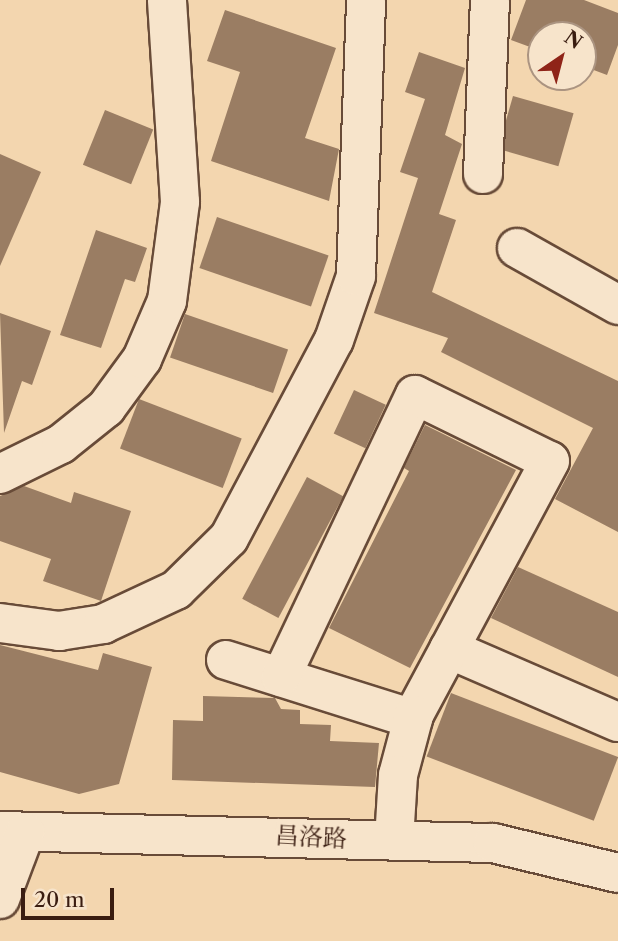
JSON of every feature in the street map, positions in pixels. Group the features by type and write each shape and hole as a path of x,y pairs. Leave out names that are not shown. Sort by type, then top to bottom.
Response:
{"street":[{"path":"0,474 61,444 106,408 142,359 167,301 180,202 167,0"},
{"path":"0,623 40,631 103,624 176,590 229,538 334,340 356,276 366,0"},
{"path":"483,174 490,0"},
{"path":"517,248 618,305"},
{"path":"281,677 415,395 550,461 413,719 398,775 394,841"},
{"path":"449,649 618,722"},
{"path":"226,660 413,719"},
{"path":"0,900 13,832"},
{"name":"昌洛路","path":"13,832 394,841 533,848 618,873"}],"building":[{"path":"526,0 584,0 618,13 618,45 607,75 597,71 597,21 527,21 527,46 511,40"},
{"path":"225,10 336,48 305,138 339,149 329,201 211,161 240,72 207,61"},
{"path":"419,52 465,68 445,135 462,144 439,214 456,220 432,292 618,381 618,532 555,499 593,428 441,352 448,338 374,313 418,178 400,172 425,99 405,92"},
{"path":"513,96 574,113 558,166 498,149"},
{"path":"105,110 153,129 131,184 83,165"},
{"path":"0,154 41,172 0,266"},
{"path":"217,217 329,255 311,306 199,268"},
{"path":"96,230 147,248 135,282 125,279 101,348 60,335"},
{"path":"0,313 51,331 32,385 22,381 4,433"},
{"path":"185,314 288,349 273,393 170,357"},
{"path":"354,390 386,405 365,448 334,434"},
{"path":"139,399 242,438 223,488 120,448"},
{"path":"425,425 516,470 410,668 329,628 409,471 404,468"},
{"path":"307,477 343,496 278,618 242,599"},
{"path":"24,486 71,503 74,492 131,511 101,601 43,581 51,559 0,541 0,496"},
{"path":"518,567 618,612 618,677 491,618"},
{"path":"0,645 98,670 103,653 152,667 119,784 79,794 0,772"},
{"path":"451,693 618,757 594,821 427,756"},
{"path":"203,696 275,698 281,709 300,710 300,724 331,725 330,741 379,743 375,787 172,780 173,720 203,721"}]}
